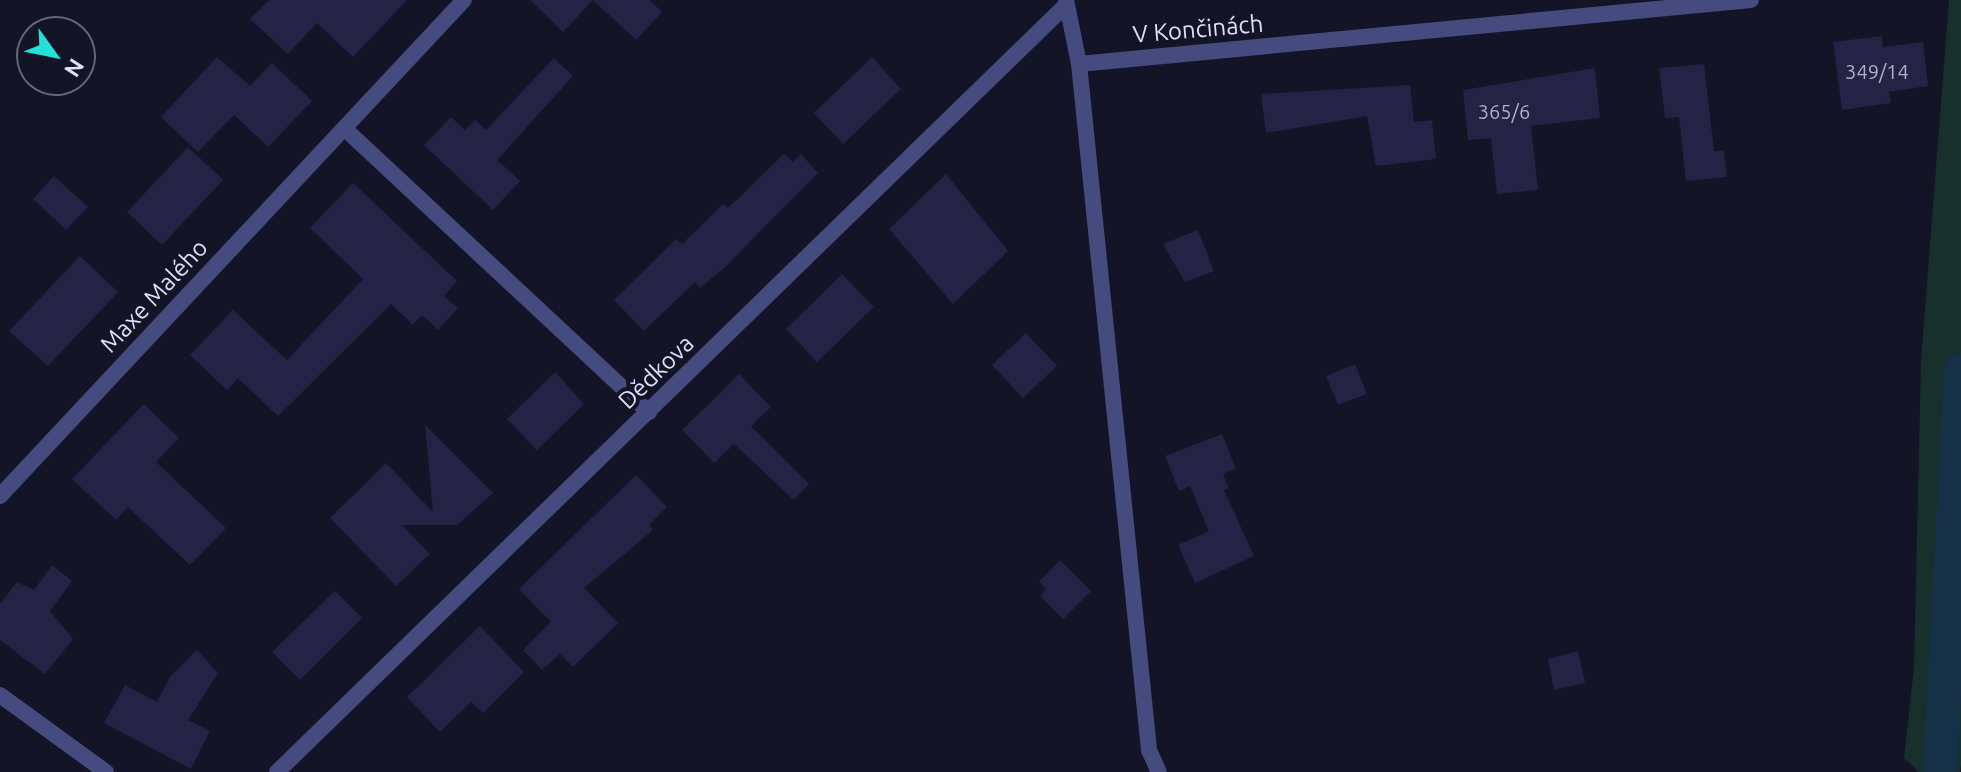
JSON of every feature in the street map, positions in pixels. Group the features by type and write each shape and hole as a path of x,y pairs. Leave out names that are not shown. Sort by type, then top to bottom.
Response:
{"street":[{"name":"Maxe Malého","path":"0,496 464,0"},
{"name":"V Končinách","path":"1079,64 1751,0"},
{"name":"Dědkova","path":"1066,2 1079,64 1149,750 1159,772"},
{"name":"Dědkova","path":"277,772 1066,2"},
{"path":"344,128 649,412"},
{"path":"0,695 106,772"}],"green space":[{"path":"1949,0 1961,0 1961,766 1960,772 1919,772 1904,758 1914,668 1921,361"}],"building":[{"path":"269,0 407,0 353,57 317,23 288,54 250,19"},
{"path":"530,0 593,0 563,32"},
{"path":"593,0 650,0 662,12 636,40"},
{"path":"1882,36 1883,47 1923,42 1928,86 1889,92 1891,103 1842,110 1833,42"},
{"path":"217,57 250,86 272,63 312,101 268,147 234,115 198,152 161,117"},
{"path":"872,57 901,89 843,144 814,113"},
{"path":"554,58 573,76 497,160 520,181 493,210 424,145 451,117 465,130 475,120 486,130"},
{"path":"1704,64 1714,151 1724,151 1727,177 1686,181 1679,117 1665,118 1659,68"},
{"path":"1595,68 1600,118 1531,126 1538,190 1497,194 1491,138 1468,140 1463,90"},
{"path":"1410,85 1414,122 1432,120 1436,159 1376,166 1367,116 1266,133 1261,94"},
{"path":"188,147 223,180 162,245 127,212"},
{"path":"784,154 793,162 801,154 818,173 724,268 700,288 695,282 644,331 614,300 676,239 682,244 723,204 728,208"},
{"path":"946,174 1008,251 953,304 889,229"},
{"path":"54,176 88,207 66,230 33,199"},
{"path":"353,183 457,281 444,296 458,308 438,330 422,315 413,325 391,304 278,416 238,378 227,390 190,355 233,310 287,360 363,279 310,228"},
{"path":"1198,230 1214,271 1185,282 1163,244"},
{"path":"80,256 118,292 48,366 9,331"},
{"path":"842,274 874,307 817,362 786,329"},
{"path":"1026,333 1057,366 1023,398 992,365"},
{"path":"1355,364 1367,394 1338,405 1326,376"},
{"path":"555,372 584,404 537,450 507,419"},
{"path":"739,374 771,407 751,426 809,484 794,500 734,444 714,463 682,430"},
{"path":"144,404 179,438 156,462 226,528 190,565 128,507 116,520 72,479"},
{"path":"425,425 493,493 457,525 402,525 430,554 396,586 330,518 386,463 433,512"},
{"path":"1222,434 1236,469 1223,474 1229,488 1224,490 1254,556 1195,583 1178,545 1209,531 1190,486 1179,491 1165,456"},
{"path":"636,475 667,507 649,525 653,530 584,588 618,623 573,667 560,654 542,670 523,650 551,622 519,589"},
{"path":"1060,560 1091,591 1063,619 1040,596 1046,588 1039,582"},
{"path":"52,565 72,581 50,611 73,639 45,674 0,640 0,604 17,582 34,590"},
{"path":"335,591 362,618 300,680 272,652"},
{"path":"480,626 524,672 483,713 471,702 440,732 407,697"},
{"path":"197,650 218,673 188,720 210,731 191,769 104,723 125,685 157,702 170,677"},
{"path":"1578,651 1585,683 1554,690 1548,659"}],"waterway":[{"path":"1940,772 1961,370"}]}
